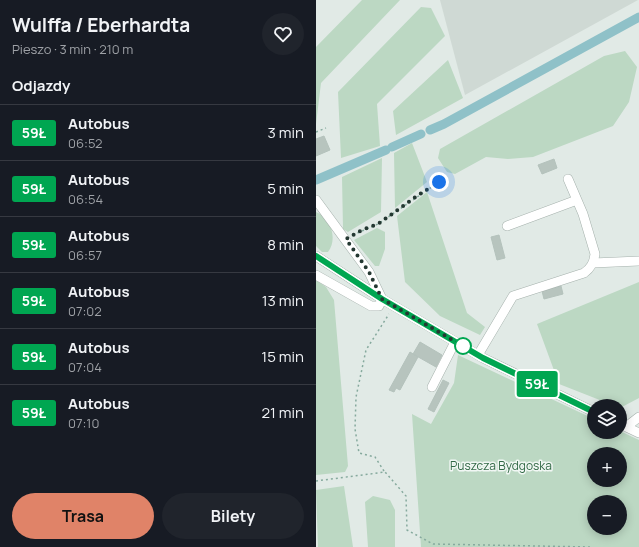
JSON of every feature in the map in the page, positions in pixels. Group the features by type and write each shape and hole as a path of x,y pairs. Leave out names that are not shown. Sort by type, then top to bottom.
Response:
{"street":[{"path":"478,355 513,296 584,273 593,263 595,254 583,214 568,179"},
{"path":"316,200 369,272 382,299 379,306 371,306 316,275"},
{"path":"507,226 577,200"},
{"path":"316,256 382,299 478,355 587,409"},
{"path":"593,263 639,261"},
{"path":"432,386 455,342"},
{"path":"627,424 639,417"},
{"path":"627,428 639,433"}],"path":[{"path":"316,132 326,128"},
{"path":"346,239 362,230 378,224 439,182"},
{"path":"392,305 389,313 366,350 356,397 355,429 359,454 375,458 406,496 407,530 433,544 590,547"},
{"path":"316,481 385,472"}],"shaded area":[{"path":"440,0 638,0 465,95"}],"green space":[{"path":"362,0 400,0 321,83 316,124 316,47"},
{"path":"421,7 431,8 445,36 377,104 380,146 341,158 338,92"},
{"path":"625,51 637,67 629,102 613,126 533,157 508,159 486,157 455,174 447,172 438,158 440,149 604,56"},
{"path":"448,60 463,98 396,135 393,111"},
{"path":"412,143 427,182 395,208 394,153"},
{"path":"382,158 381,212 348,232 343,229 342,177"},
{"path":"427,192 467,313 485,327 480,335 440,316 405,282 397,216"},
{"path":"316,212 326,219 333,235 331,247 328,252 322,252 316,246"},
{"path":"377,228 385,232 385,249 379,266 375,266 354,240"},
{"path":"316,280 326,287 334,300 348,466 345,472 316,475"},
{"path":"639,282 639,398 627,404 627,399 597,399 559,384 537,324"},
{"name":"Puszcza Bydgoska","path":"458,355 587,416 587,439 627,439 627,434 639,440 639,547 421,547 412,414 431,424 454,383"},
{"path":"344,486 353,547 318,547 316,490"},
{"path":"373,496 390,500 395,510 395,547 368,547 365,502"}],"building":[{"path":"324,136 330,150 316,156 316,139"},
{"path":"554,159 557,168 542,174 538,165"},
{"path":"499,235 505,258 497,260 491,237"},
{"path":"561,286 563,294 544,299 542,291"},
{"path":"420,342 442,355 436,367 413,354"},
{"path":"410,352 418,357 400,390 396,388 394,392 389,390"},
{"path":"443,380 449,383 434,412 428,409"}],"waterway":[{"path":"430,130 444,124 639,17"},
{"path":"392,147 421,134"},
{"path":"316,180 386,150"}],"bus line":[{"name":"59Ł","path":"316,256 382,299 483,358 587,409"}],"route":[{"path":"439,182 378,224 362,230 346,239 369,272 382,299 464,347 463,346"}]}
